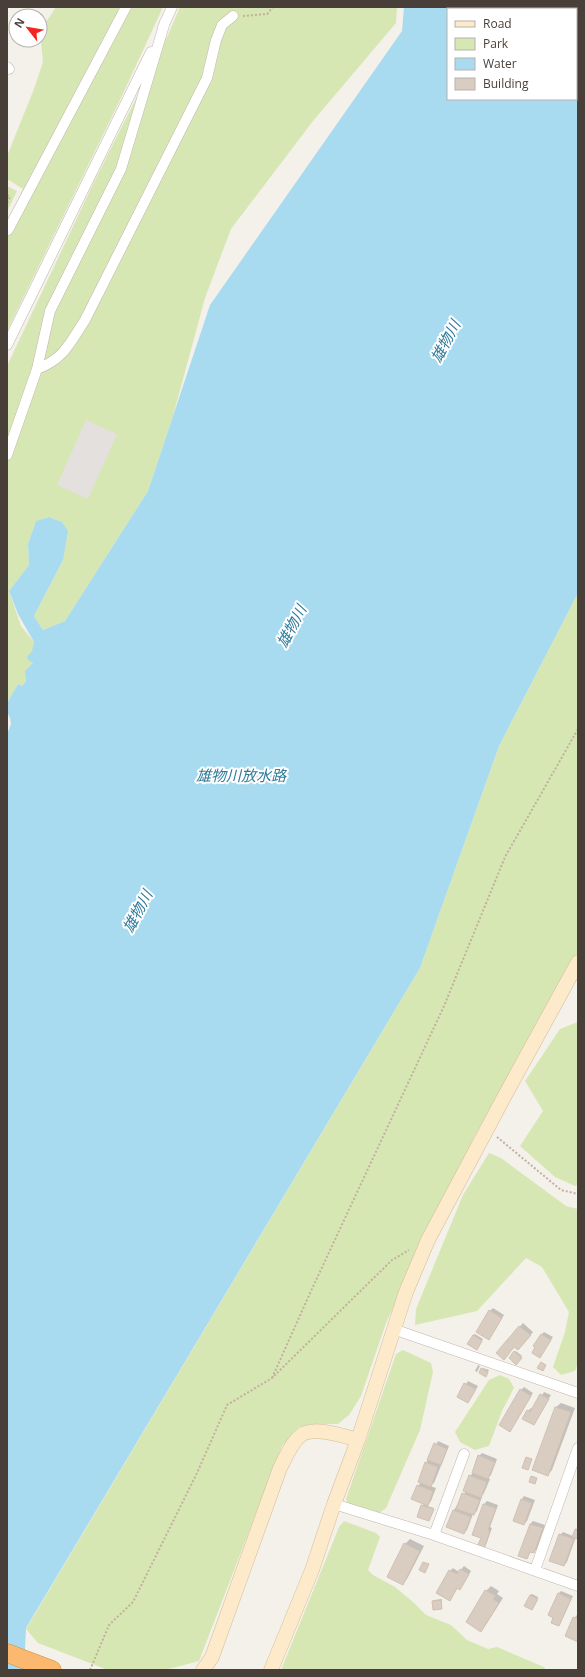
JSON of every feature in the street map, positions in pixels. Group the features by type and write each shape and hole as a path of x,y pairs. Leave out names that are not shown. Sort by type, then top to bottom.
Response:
{"highway":[{"path":"7,1653 52,1670"}],"street":[{"path":"8,230 126,7"},
{"path":"7,344 172,7"},
{"path":"37,369 49,365 61,356 85,320 207,78 216,40 222,25 233,16"},
{"path":"7,455 37,369 50,311 121,169 165,22"},
{"path":"271,1670 312,1570 334,1504 358,1440 406,1292 428,1240 578,962"},
{"path":"393,1329 578,1393"},
{"path":"203,1670 211,1664 277,1475 291,1447 301,1435 316,1431 358,1440"},
{"path":"535,1570 578,1448"},
{"path":"434,1535 464,1454"},
{"path":"334,1504 434,1535 578,1586"}],"path":[{"path":"233,16 267,14 273,7"},
{"path":"7,195 10,197 7,202"},
{"path":"272,1378 444,1006 505,857 578,729"},
{"path":"486,1130 507,1144 561,1190 578,1194"},
{"path":"90,1670 109,1625 133,1602 197,1473 228,1405 272,1378 392,1260 428,1240"}],"green space":[{"path":"56,7 163,7 120,100 7,331 7,222 23,189 7,179 7,156 34,89 43,62 42,48 48,48 48,19"},
{"path":"180,7 397,7 396,23 313,121 231,229 205,298 173,416 148,491 65,621 43,630 34,616 63,560 62,522 49,517 36,521 28,544 29,565 9,591 21,626 34,642 33,665 26,681 22,686 18,684 7,703 7,366 95,180 168,35"},
{"path":"7,186 17,191 7,212"},
{"path":"578,593 578,952 474,1137 386,1323 361,1396 349,1415 338,1424 313,1424 299,1427 282,1446 199,1661 165,1670 108,1670 38,1643 26,1629 420,968 499,746"},
{"path":"578,1022 578,1184 575,1186 555,1177 520,1146 543,1111 525,1081 560,1029"},
{"path":"489,1153 501,1158 566,1206 578,1209 578,1363 575,1371 561,1375 553,1367 565,1332 569,1312 542,1267 526,1258 477,1311 415,1325 416,1309 463,1195"},
{"path":"403,1350 431,1363 433,1372 420,1430 386,1508 378,1514 348,1506 346,1499 396,1354"},
{"path":"500,1375 509,1379 514,1388 502,1411 489,1446 475,1450 460,1442 455,1432 489,1380"},
{"path":"344,1521 376,1533 380,1537 368,1570 373,1575 395,1587 426,1615 451,1625 467,1640 488,1649 497,1647 544,1667 546,1670 281,1670 339,1527"}],"shaded area":[{"path":"86,420 117,434 88,499 57,485"}],"water":[{"name":"雄物川放水路","path":"404,7 578,7 578,593 499,746 420,968 26,1628 24,1670 7,1670 7,734 11,724 7,712 7,703 18,684 22,686 26,681 25,671 33,663 28,660 27,657 32,651 34,642 18,614 9,591 29,565 28,544 36,521 49,517 62,522 68,531 63,560 34,616 43,630 65,621 148,491 210,305 402,31"}],"building":[{"path":"489,1310 502,1318 489,1340 476,1332"},
{"path":"519,1326 531,1335 518,1350 514,1347 504,1360 496,1353"},
{"path":"541,1334 551,1340 540,1358 532,1353 535,1347 533,1346"},
{"path":"473,1335 482,1341 477,1350 467,1344"},
{"path":"514,1351 522,1358 516,1365 509,1358"},
{"path":"541,1362 546,1365 543,1371 537,1368"},
{"path":"481,1368 488,1372 486,1377 479,1373"},
{"path":"464,1383 476,1389 468,1403 457,1397"},
{"path":"520,1389 531,1396 510,1432 499,1425"},
{"path":"540,1394 549,1399 534,1425 522,1419 527,1410 530,1412"},
{"path":"555,1407 571,1412 548,1476 532,1470"},
{"path":"434,1443 447,1449 441,1465 427,1460"},
{"path":"478,1455 495,1462 488,1479 472,1473"},
{"path":"526,1457 532,1459 528,1470 522,1468"},
{"path":"425,1462 438,1467 431,1487 418,1482"},
{"path":"469,1475 487,1482 481,1498 463,1491"},
{"path":"531,1476 537,1478 535,1484 529,1482"},
{"path":"417,1485 433,1491 428,1506 411,1499"},
{"path":"462,1493 480,1500 474,1515 456,1509"},
{"path":"521,1499 532,1503 524,1525 513,1521"},
{"path":"483,1504 496,1508 488,1530 490,1531 484,1549 477,1547 481,1538 472,1535"},
{"path":"421,1505 434,1509 429,1521 417,1517"},
{"path":"453,1510 471,1517 464,1534 446,1527"},
{"path":"530,1524 543,1528 534,1553 530,1552 527,1559 518,1556"},
{"path":"575,1529 578,1530 578,1539 572,1537"},
{"path":"559,1534 574,1539 564,1566 549,1561"},
{"path":"404,1543 420,1551 403,1585 387,1577"},
{"path":"423,1562 429,1564 425,1573 419,1570"},
{"path":"460,1569 469,1574 460,1590 457,1588 450,1601 436,1593 449,1570 457,1574"},
{"path":"485,1590 496,1596 493,1599 499,1603 481,1632 466,1622"},
{"path":"558,1593 571,1599 559,1626 551,1623 553,1618 548,1615"},
{"path":"530,1595 538,1599 532,1610 524,1606"},
{"path":"441,1600 442,1609 433,1610 432,1601"},
{"path":"573,1617 578,1619 578,1642 565,1636"}],"water label":[{"name":"雄物川","path":"445,341"},
{"name":"雄物川","path":"291,626"},
{"name":"雄物川","path":"137,911"}]}
